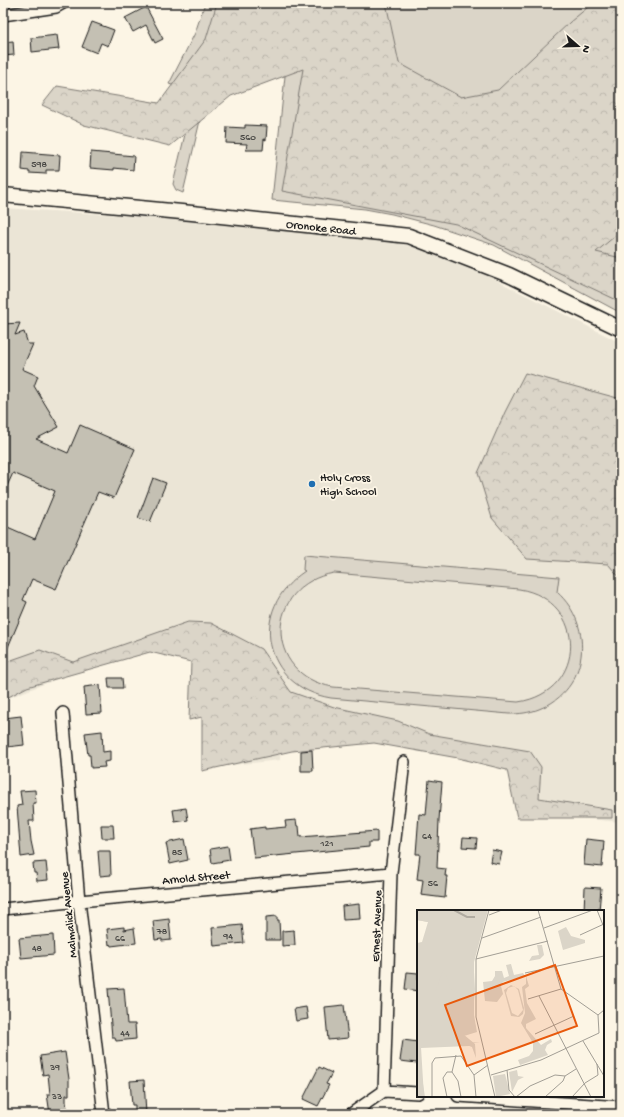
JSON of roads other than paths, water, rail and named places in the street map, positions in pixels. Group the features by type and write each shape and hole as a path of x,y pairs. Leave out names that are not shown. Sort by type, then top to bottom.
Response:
{"street":[{"path":"3,15 56,7 63,3"},
{"name":"Oronoke Road","path":"3,195 409,236 509,275 621,329"},
{"name":"Malmalick Avenue","path":"62,713 79,901 104,1114"},
{"name":"Ernest Avenue","path":"384,1091 391,873 404,762"},
{"name":"Arnold Street","path":"3,909 391,873"},
{"path":"351,1114 384,1091 417,1093"},
{"path":"473,1097 620,1107"}],"place":[{"name":"Holy Cross High School","path":"312,484"}]}
